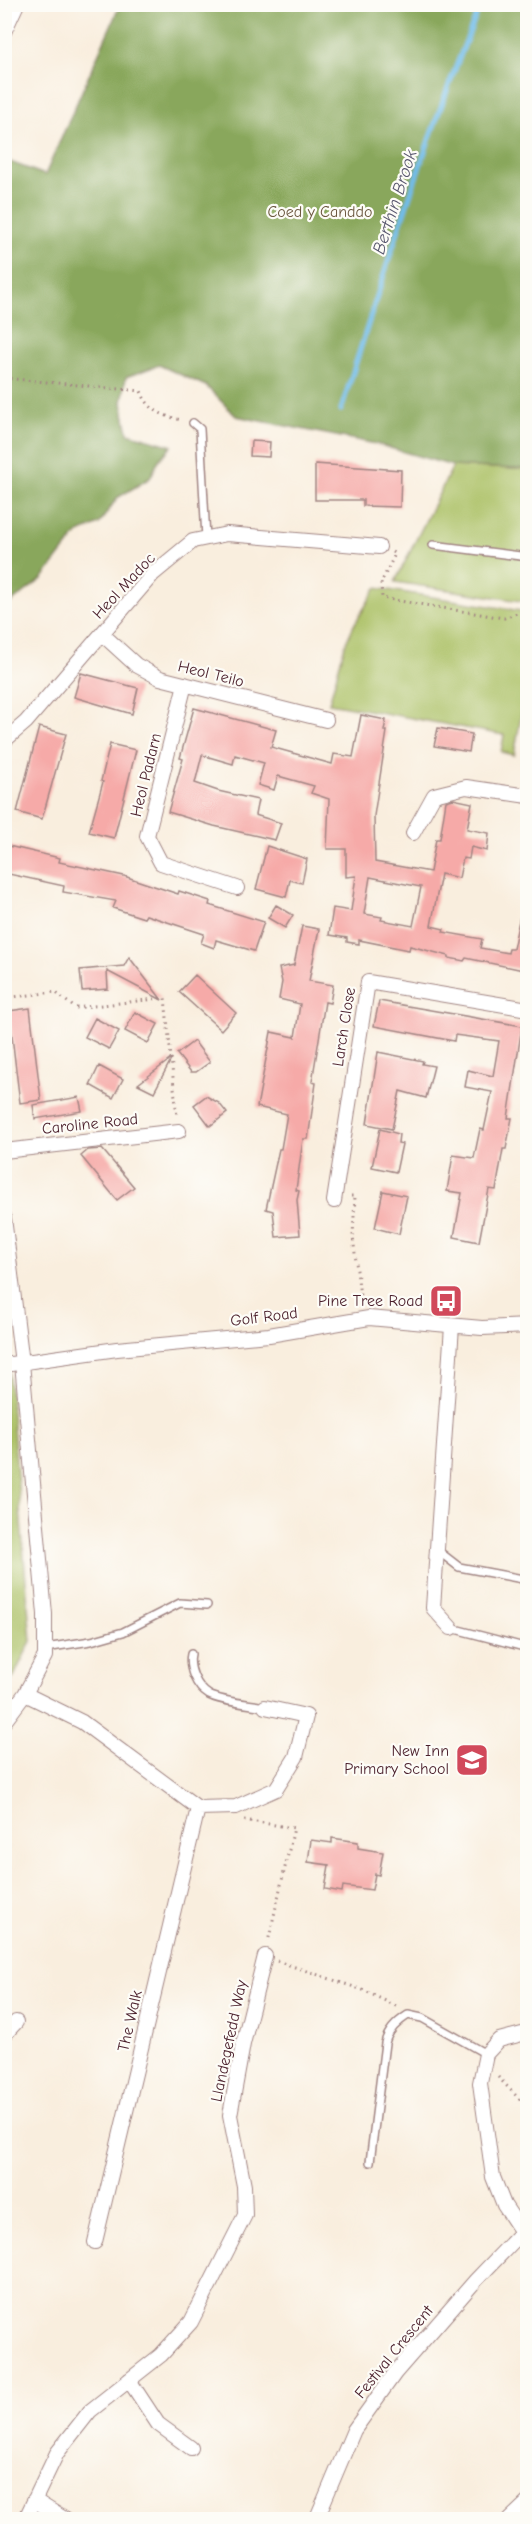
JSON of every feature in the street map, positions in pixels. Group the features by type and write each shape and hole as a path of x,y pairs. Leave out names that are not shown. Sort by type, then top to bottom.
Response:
{"street":[{"path":"4,32 17,4"},
{"name":"Heol Madoc","path":"4,741 26,722 153,574 193,541 227,534 379,547"},
{"name":"Heol Teilo","path":"102,634 136,665 160,678 326,720"},
{"name":"Heol Padarn","path":"185,684 147,836 161,863 237,888"},
{"path":"413,833 434,795 466,787 528,796"},
{"name":"Larch Close","path":"334,1196 368,982 528,1009"},
{"name":"Caroline Road","path":"4,1151 179,1131"},
{"path":"4,1218 22,1363 45,1614 45,1656 25,1694 4,1722"},
{"name":"Golf Road","path":"4,1365 117,1349 269,1335 362,1319 482,1328 528,1326"},
{"path":"451,1628 433,1608 452,1326"},
{"path":"25,1694 82,1722 198,1808 236,1807 276,1789 296,1757 306,1716 265,1707"},
{"name":"The Walk","path":"95,2241 198,1808"},
{"name":"Llandegefedd Way","path":"25,2520 57,2453 90,2411 161,2355 191,2322 245,2215 244,2186 231,2115 233,2091 265,1956"},
{"path":"4,2035 16,2022"},
{"path":"525,2229 504,2205 493,2177 480,2084 485,2058 499,2040 522,2034 528,2035"},
{"name":"Festival Crescent","path":"316,2520 361,2420 394,2373 525,2229"},
{"path":"129,2380 158,2424 191,2448"},
{"path":"34,2500 66,2520"},
{"path":"509,2520 528,2502"}],"lane":[{"path":"193,423 200,429 206,538"},
{"path":"433,545 528,557"},
{"path":"437,1550 459,1567 528,1580"},
{"path":"45,1648 91,1641 123,1632 180,1603 207,1605"},
{"path":"451,1628 528,1648"},
{"path":"191,1654 189,1663 193,1673 200,1686 210,1695 265,1707"},
{"path":"370,2162 386,2036 402,2019 408,2015 422,2018 485,2058"}],"path":[{"path":"4,378 141,391 146,402 160,414 193,423"},
{"path":"379,547 395,554 381,583 382,598 504,618 528,609"},
{"path":"4,998 55,992 75,1008 165,998 179,1131"},
{"path":"334,1196 355,1197 353,1236 362,1319"},
{"path":"222,1807 225,1817 294,1828 265,1956 363,1990 414,2016"},
{"path":"485,2058 528,2108"}],"green space":[{"name":"Coed y Canddo","path":"120,5 527,5 527,468 453,466 376,444 236,416 206,386 159,365 126,377 122,403 128,433 172,446 159,460 150,478 117,498 99,524 77,534 42,579 5,607 5,160 45,175"},
{"path":"453,466 527,468 527,602 395,582"},
{"path":"376,588 527,612 527,684 514,755 501,752 504,735 329,703 345,645"},
{"path":"4,1365 8,1365 31,1641 5,1689"}],"building":[{"path":"251,441 270,442 269,457 250,456"},
{"path":"315,464 401,470 400,507 363,506 363,500 315,500"},
{"path":"81,673 138,688 132,714 74,697"},
{"path":"194,708 276,730 271,747 332,764 334,754 353,757 361,715 386,720 384,731 387,731 374,816 375,862 430,872 436,839 440,839 446,801 453,799 472,803 467,829 489,833 487,851 471,847 469,859 463,858 459,878 441,874 431,926 444,929 443,932 482,939 480,948 508,953 509,949 513,949 521,911 528,912 528,971 466,958 464,961 449,958 449,956 410,946 409,950 359,940 359,944 347,942 347,938 329,935 333,908 351,911 356,876 346,877 346,849 327,849 329,799 311,793 314,786 278,776 274,790 258,785 264,763 235,755 233,764 202,755 195,783 258,800 255,815 281,823 275,840 214,826 168,812 183,759 180,758","holes":["370,877 421,887 413,926 364,914"]},
{"path":"39,727 66,734 42,819 17,812"},
{"path":"438,728 472,734 469,752 434,746"},
{"path":"110,744 136,750 114,838 89,832 103,782 101,781"},
{"path":"4,845 60,858 59,862 124,876 178,894 179,891 210,901 209,905 264,922 254,951 216,940 214,948 201,943 204,934 146,915 144,918 113,908 116,901 63,892 64,886 4,873"},
{"path":"267,846 307,859 302,883 290,880 286,897 256,889"},
{"path":"276,905 293,915 285,928 268,918"},
{"path":"302,926 319,929 309,981 333,985 330,1003 325,1002 312,1082 316,1083 308,1139 303,1139 296,1190 299,1191 297,1200 300,1235 276,1237 273,1211 266,1209 287,1114 257,1107 271,1032 295,1037 300,1004 279,999 282,982 279,968 294,965"},
{"path":"129,957 162,1000 107,971 108,989 82,991 80,970 124,966"},
{"path":"195,975 236,1013 221,1030 179,992"},
{"path":"379,1001 522,1026 508,1118 512,1118 506,1149 503,1149 496,1190 489,1189 479,1242 454,1237 462,1193 447,1191 453,1155 474,1158 480,1129 484,1130 492,1092 465,1087 468,1070 493,1076 499,1041 455,1035 454,1041 374,1026"},
{"path":"30,1008 41,1100 20,1103 9,1011"},
{"path":"135,1012 158,1024 148,1043 125,1031"},
{"path":"95,1018 119,1031 109,1049 85,1037"},
{"path":"194,1041 210,1062 196,1072 191,1072 177,1054"},
{"path":"378,1052 423,1061 422,1064 434,1066 426,1098 400,1091 392,1129 367,1124"},
{"path":"172,1058 154,1092 138,1084"},
{"path":"99,1066 123,1079 113,1098 90,1085"},
{"path":"206,1096 219,1103 227,1113 210,1126 194,1105"},
{"path":"79,1097 82,1111 35,1119 33,1105"},
{"path":"380,1129 399,1134 398,1143 402,1144 396,1172 372,1167"},
{"path":"102,1149 134,1187 117,1200 81,1156 88,1150"},
{"path":"383,1191 407,1196 399,1234 375,1228"},
{"path":"332,1838 358,1842 358,1848 383,1852 379,1875 375,1874 372,1890 343,1886 342,1892 325,1889 329,1865 308,1862 311,1840 332,1843"}],"waterway":[{"name":"Berthin Brook","path":"341,410 424,155 481,4"}],"place":[{"name":"Pine Tree Road","path":"446,1301"},
{"name":"New Inn Primary School","path":"472,1760"}]}
